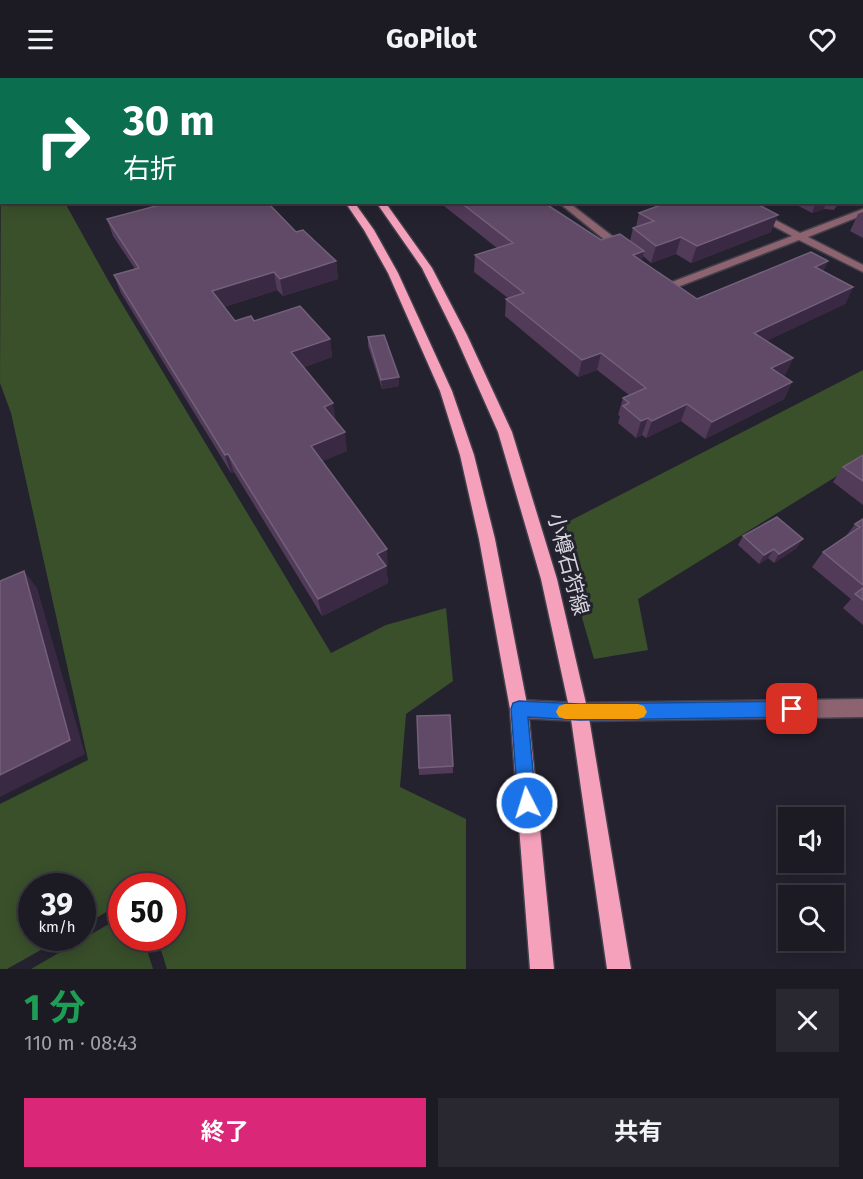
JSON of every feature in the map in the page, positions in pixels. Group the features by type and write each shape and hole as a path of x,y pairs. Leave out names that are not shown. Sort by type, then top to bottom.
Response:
{"main road":[{"path":"350,204 369,230 393,273 446,391 467,455 487,539 519,709 542,969"},
{"name":"小樽石狩線","path":"381,204 427,268 461,335 505,432 549,579 579,712 619,969"}],"street":[{"path":"565,204 635,258"},
{"path":"737,204 863,260"},
{"path":"752,204 863,269"},
{"path":"653,272 671,286 863,212"},
{"path":"519,709 579,712 863,708"}],"green space":[{"path":"1,204 66,204 109,282 331,653 386,625 446,608 453,681 406,714 400,787 466,819 466,969 167,969 161,951 186,951 186,873 108,873 108,911 96,918 96,873 18,873 18,951 39,951 7,969 0,969 0,804 88,760 11,413 0,383"},
{"path":"863,370 863,460 638,599 648,650 594,659 556,528"},
{"path":"108,925 108,951 147,951 153,969 31,969 62,951 96,951 96,931"}],"building":[{"path":"163,204 269,204 296,232 303,230 336,261 280,279 274,272 212,291 235,321 251,316 254,321 300,306 330,339 291,352 333,403 324,407 345,432 311,446 387,549 377,554 386,566 318,599 228,454 225,455 114,275 139,268 107,219"},
{"path":"463,204 546,204 601,240 620,234 644,251 633,255 697,299 811,252 828,261 815,267 853,287 754,333 793,358 771,368 792,382 712,422 687,404 652,421 648,418 641,421 623,406 629,403 623,398 646,388 601,353 582,360 506,299 524,293 475,255 513,243"},
{"path":"664,204 757,204 778,215 697,246 681,237 656,246 633,228 654,221 639,213"},
{"path":"384,335 399,377 381,380 368,337"},
{"path":"863,455 863,481 843,467"},
{"path":"777,517 803,539 779,554 774,549 764,555 743,536"},
{"path":"863,519 863,585 823,552 860,527 855,524"},
{"path":"24,571 70,740 0,775 0,581"},
{"path":"863,588 863,600 855,594"},
{"path":"450,715 453,766 419,768 417,716"}],"slow traffic":[{"path":"565,712 638,712"}],"route":[{"path":"527,803 519,709 579,712 792,709"}]}
